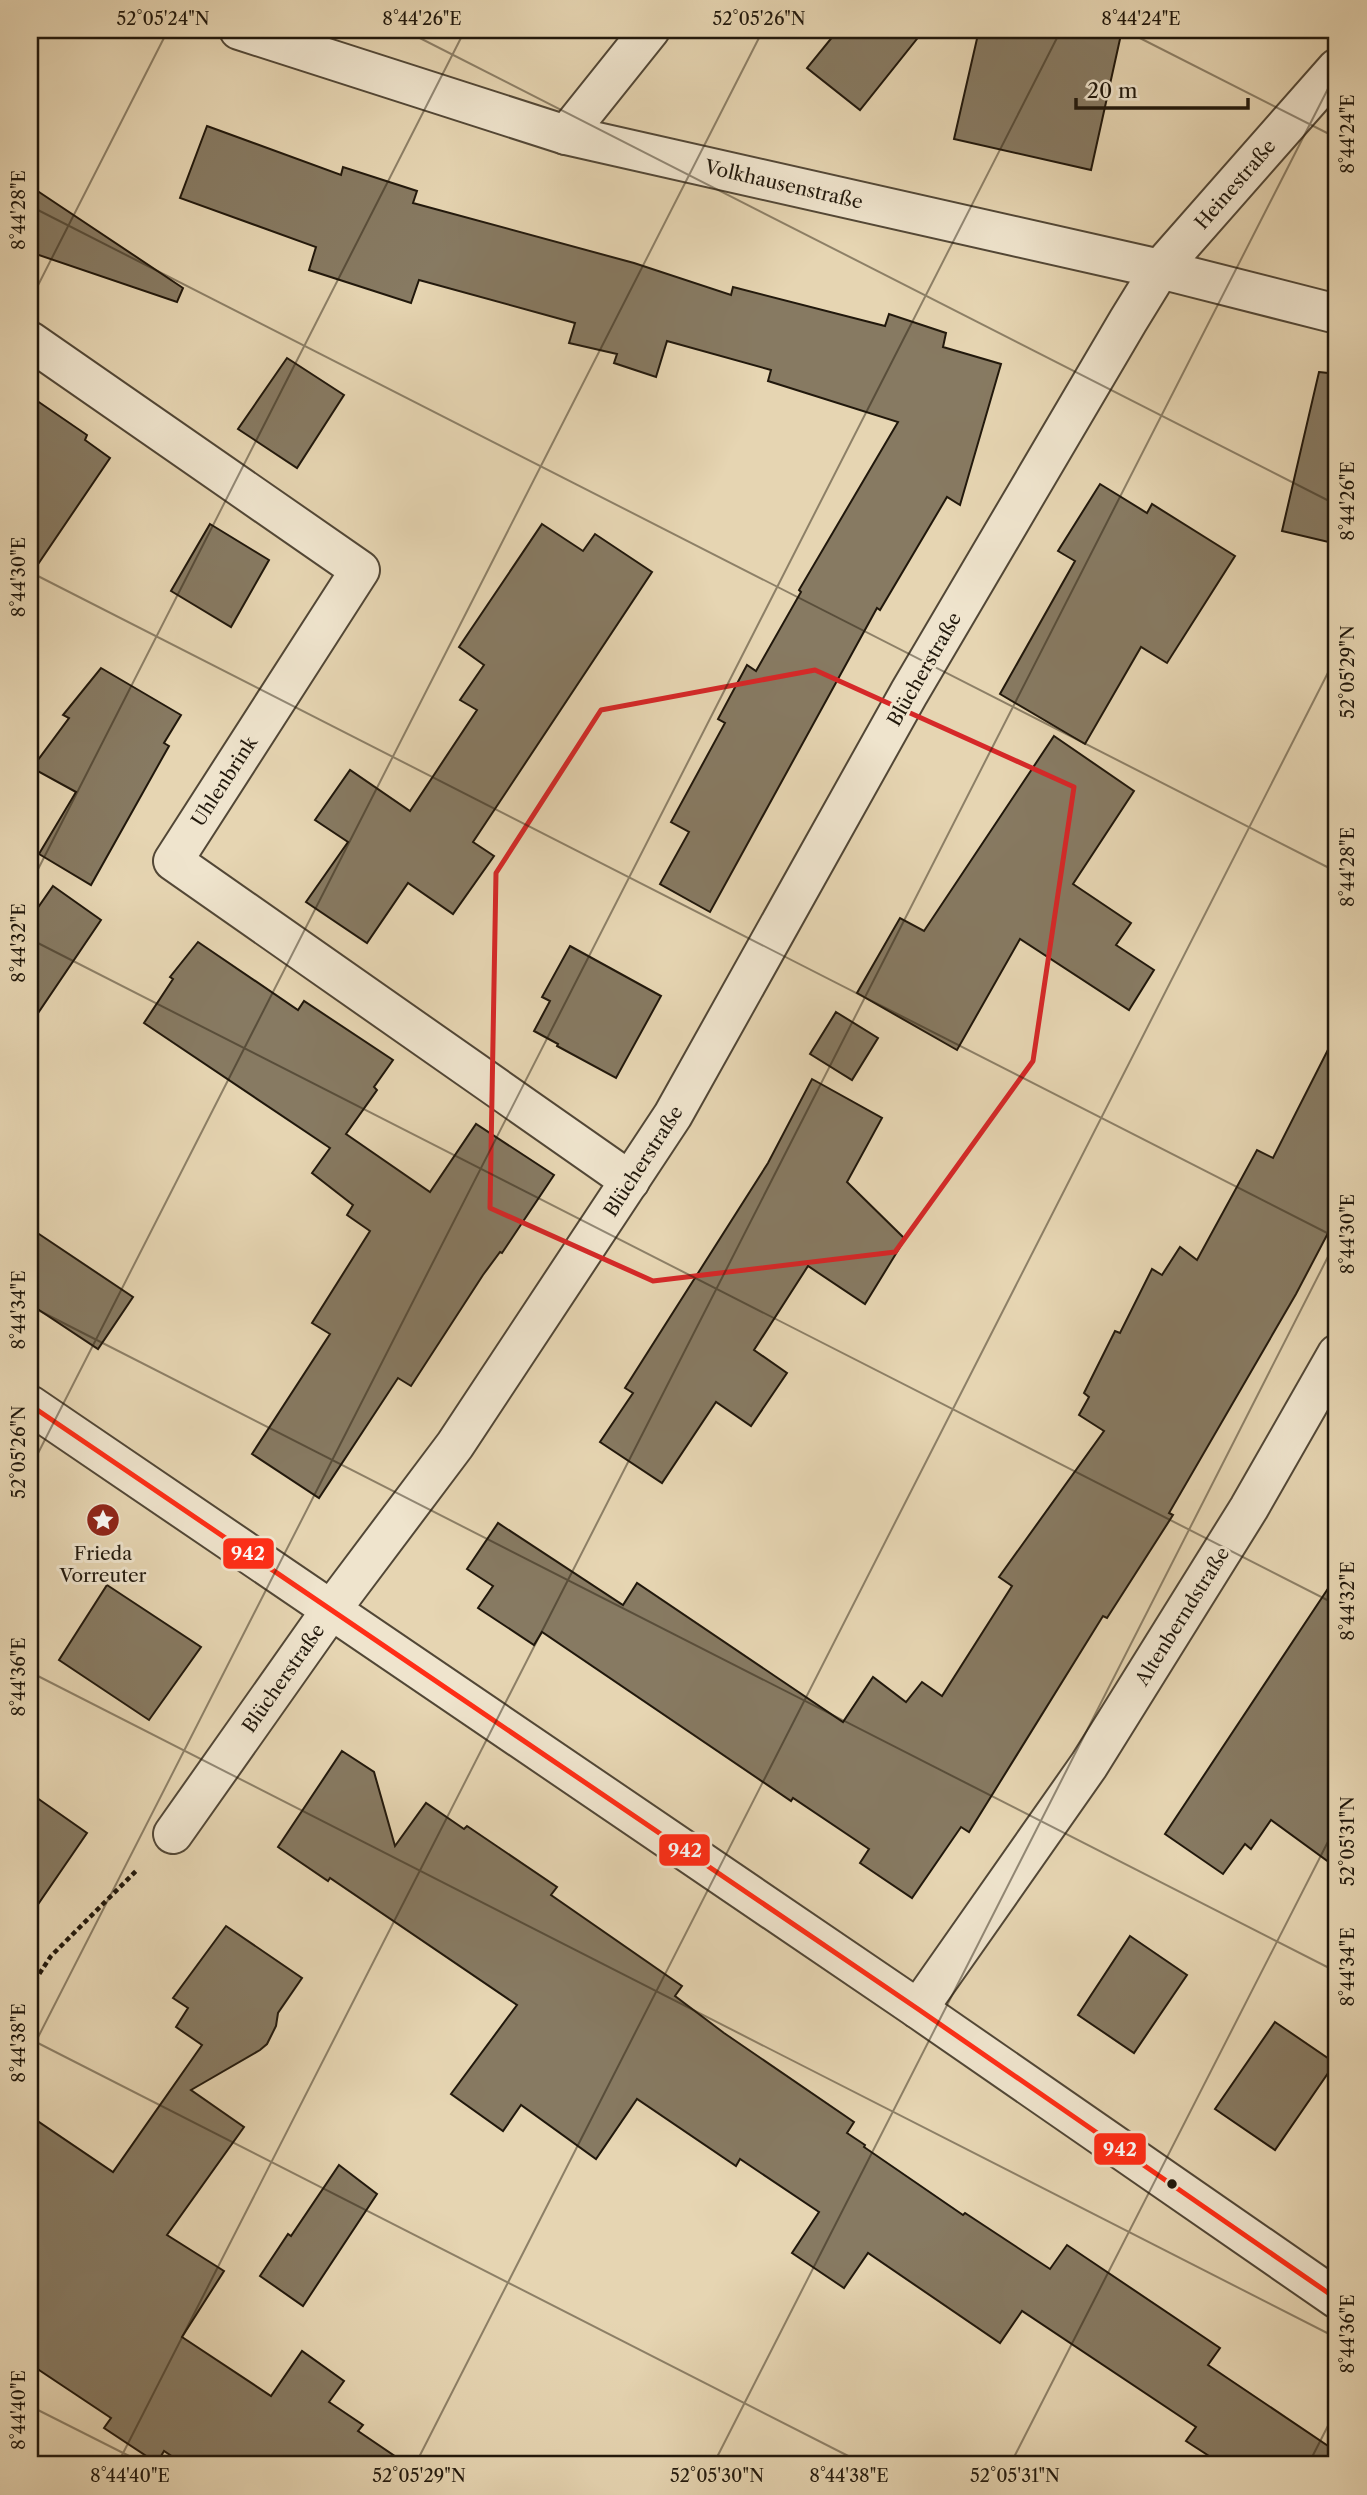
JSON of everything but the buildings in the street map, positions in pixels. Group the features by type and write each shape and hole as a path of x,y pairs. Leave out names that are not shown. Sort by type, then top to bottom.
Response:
{"street":[{"name":"Volkhausenstraße","path":"239,30 566,135 1160,269 1337,314"},
{"path":"566,135 650,30"},
{"name":"Heinestraße","path":"1160,269 1337,68"},
{"name":"Blücherstraße","path":"173,1834 331,1610 455,1445 674,1115 909,694 1160,269"},
{"name":"Uhlenbrink","path":"30,341 360,570 173,861 630,1181"},
{"name":"Altenberndstraße","path":"918,2009 1089,1765 1249,1508 1337,1354"},
{"path":"30,1405 918,2009 1337,2299"}],"path":[{"path":"30,1987 51,1956 173,1834"}],"highlighted area":[{"path":"815,670 1074,787 1033,1061 895,1252 653,1281 490,1208 496,873 601,710"}],"transit line":[{"name":"942","path":"30,1405 918,2009 1337,2299"}],"place":[{"name":"Frieda Vorreuter","path":"103,1520"}]}
